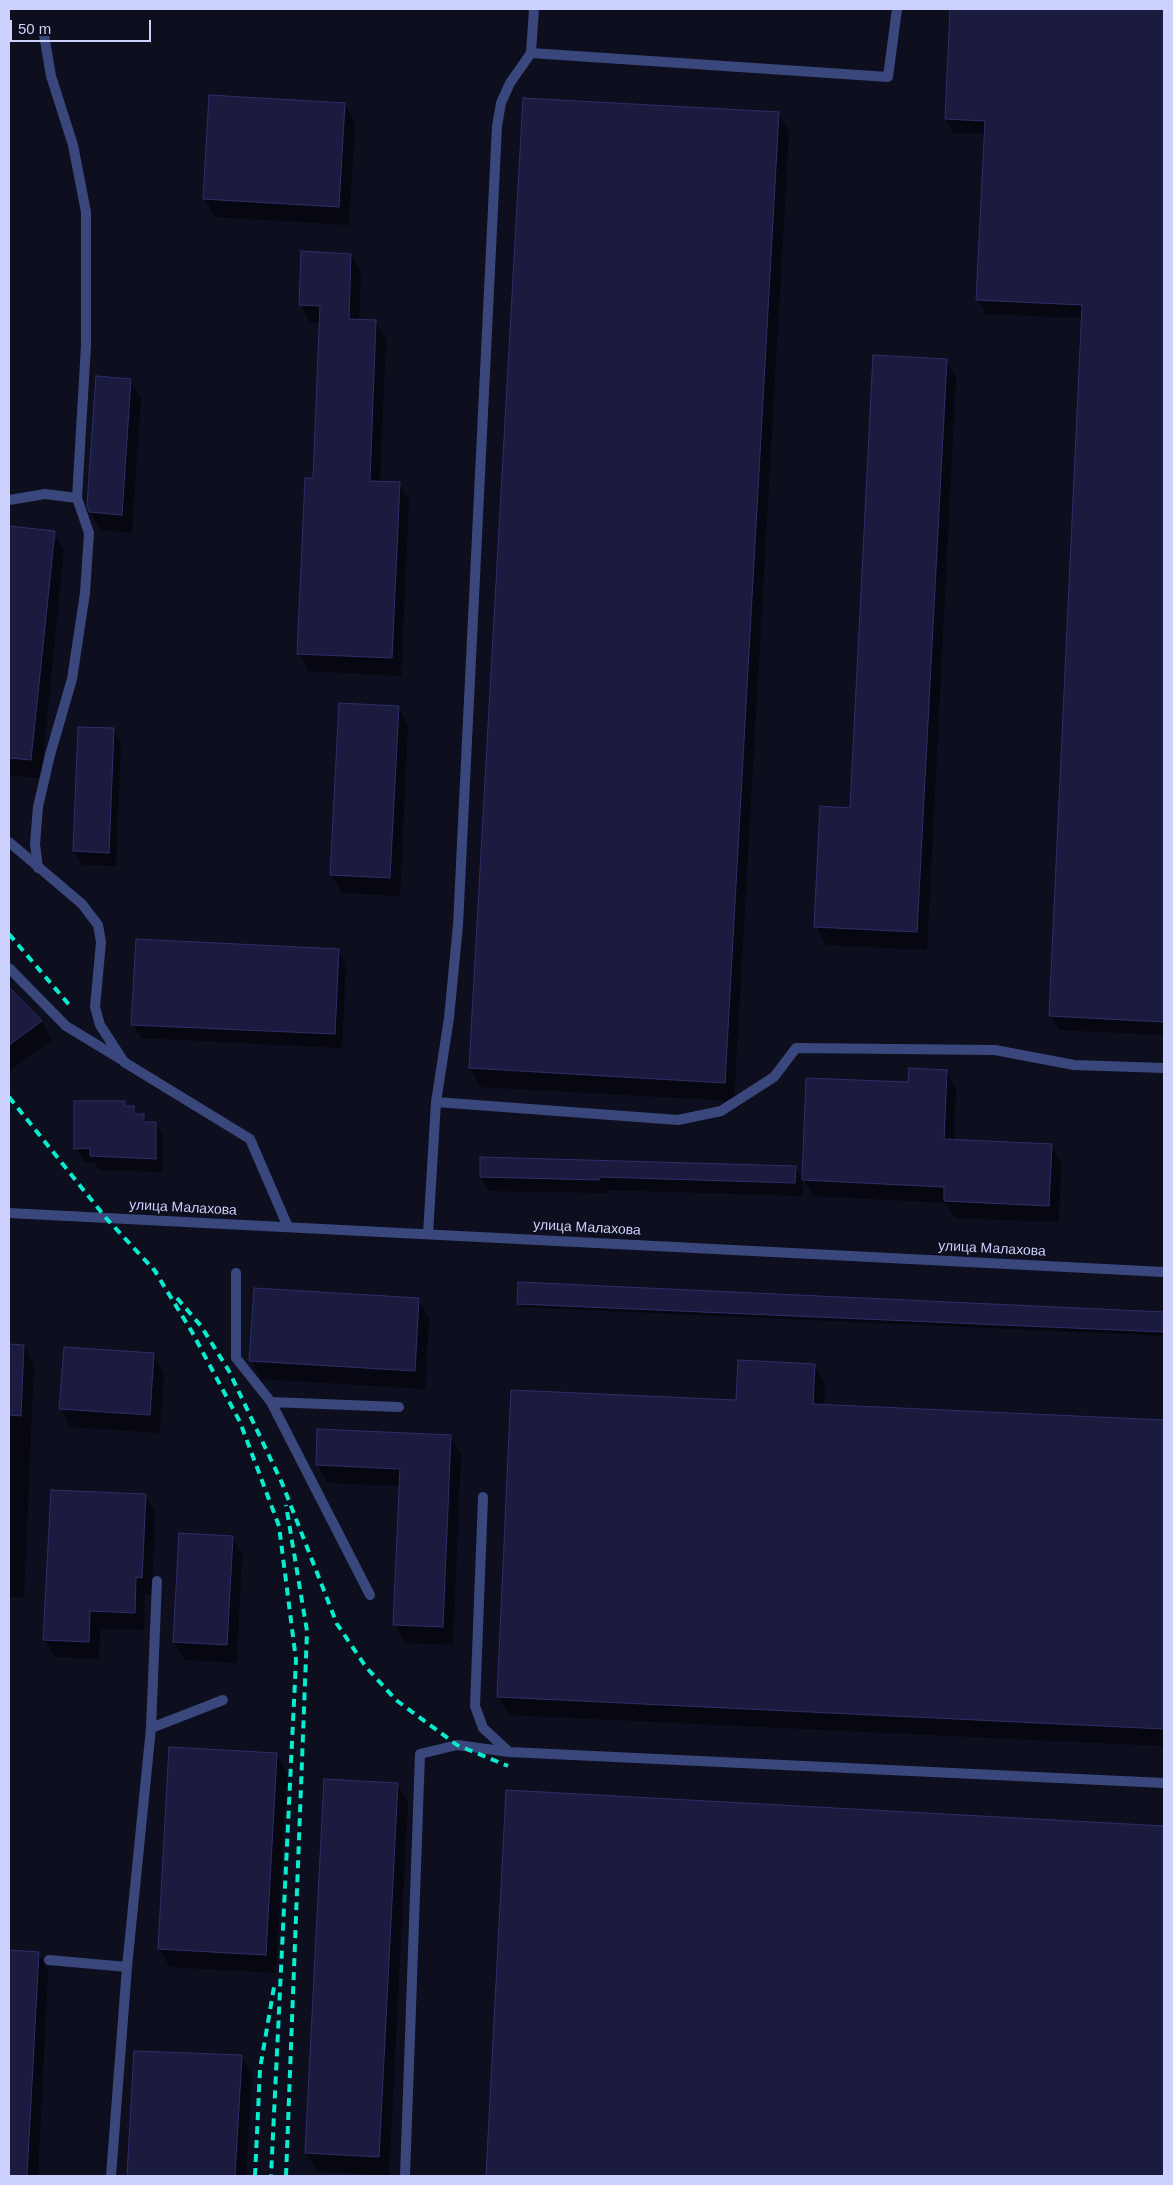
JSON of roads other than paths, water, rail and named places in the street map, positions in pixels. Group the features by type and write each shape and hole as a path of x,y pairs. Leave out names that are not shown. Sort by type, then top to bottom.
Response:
{"street":[{"path":"428,1234 436,1102 449,1018 458,925 497,126 501,103 510,83 530,53 534,9"},
{"path":"530,53 888,77 897,9"},
{"path":"38,868 35,844 38,807 50,755 72,679 85,593 89,533 77,498 86,345 86,212 73,145 51,76 42,29"},
{"path":"9,500 45,494 77,498"},
{"path":"9,842 82,904 98,925 101,942 95,1007 100,1025 124,1062"},
{"path":"9,968 66,1026 250,1140 288,1227"},
{"path":"436,1102 678,1120 721,1111 774,1077 796,1048 995,1050 1074,1065 1164,1068"},
{"name":"улица Малахова","path":"9,1213 1164,1272"},
{"path":"236,1273 236,1358 271,1402 370,1596"},
{"path":"271,1402 399,1406"},
{"path":"483,1497 475,1706 483,1728 509,1752"},
{"path":"111,2176 127,1967 151,1728 157,1581"},
{"path":"151,1728 223,1700"},
{"path":"405,2176 420,1754 457,1745 509,1752 1164,1783"},
{"path":"49,1960 127,1967"}],"railway":[{"path":"9,934 71,1007"},
{"path":"9,1097 106,1218 157,1273"},
{"path":"153,1268 192,1332 240,1422 279,1526 296,1660 271,2176"},
{"path":"177,1298 201,1326 229,1371 282,1483 337,1624 366,1667 396,1700 457,1745 508,1766"},
{"path":"286,1505 307,1631 286,2176"},
{"path":"255,2176 260,2069 274,1987"}]}
